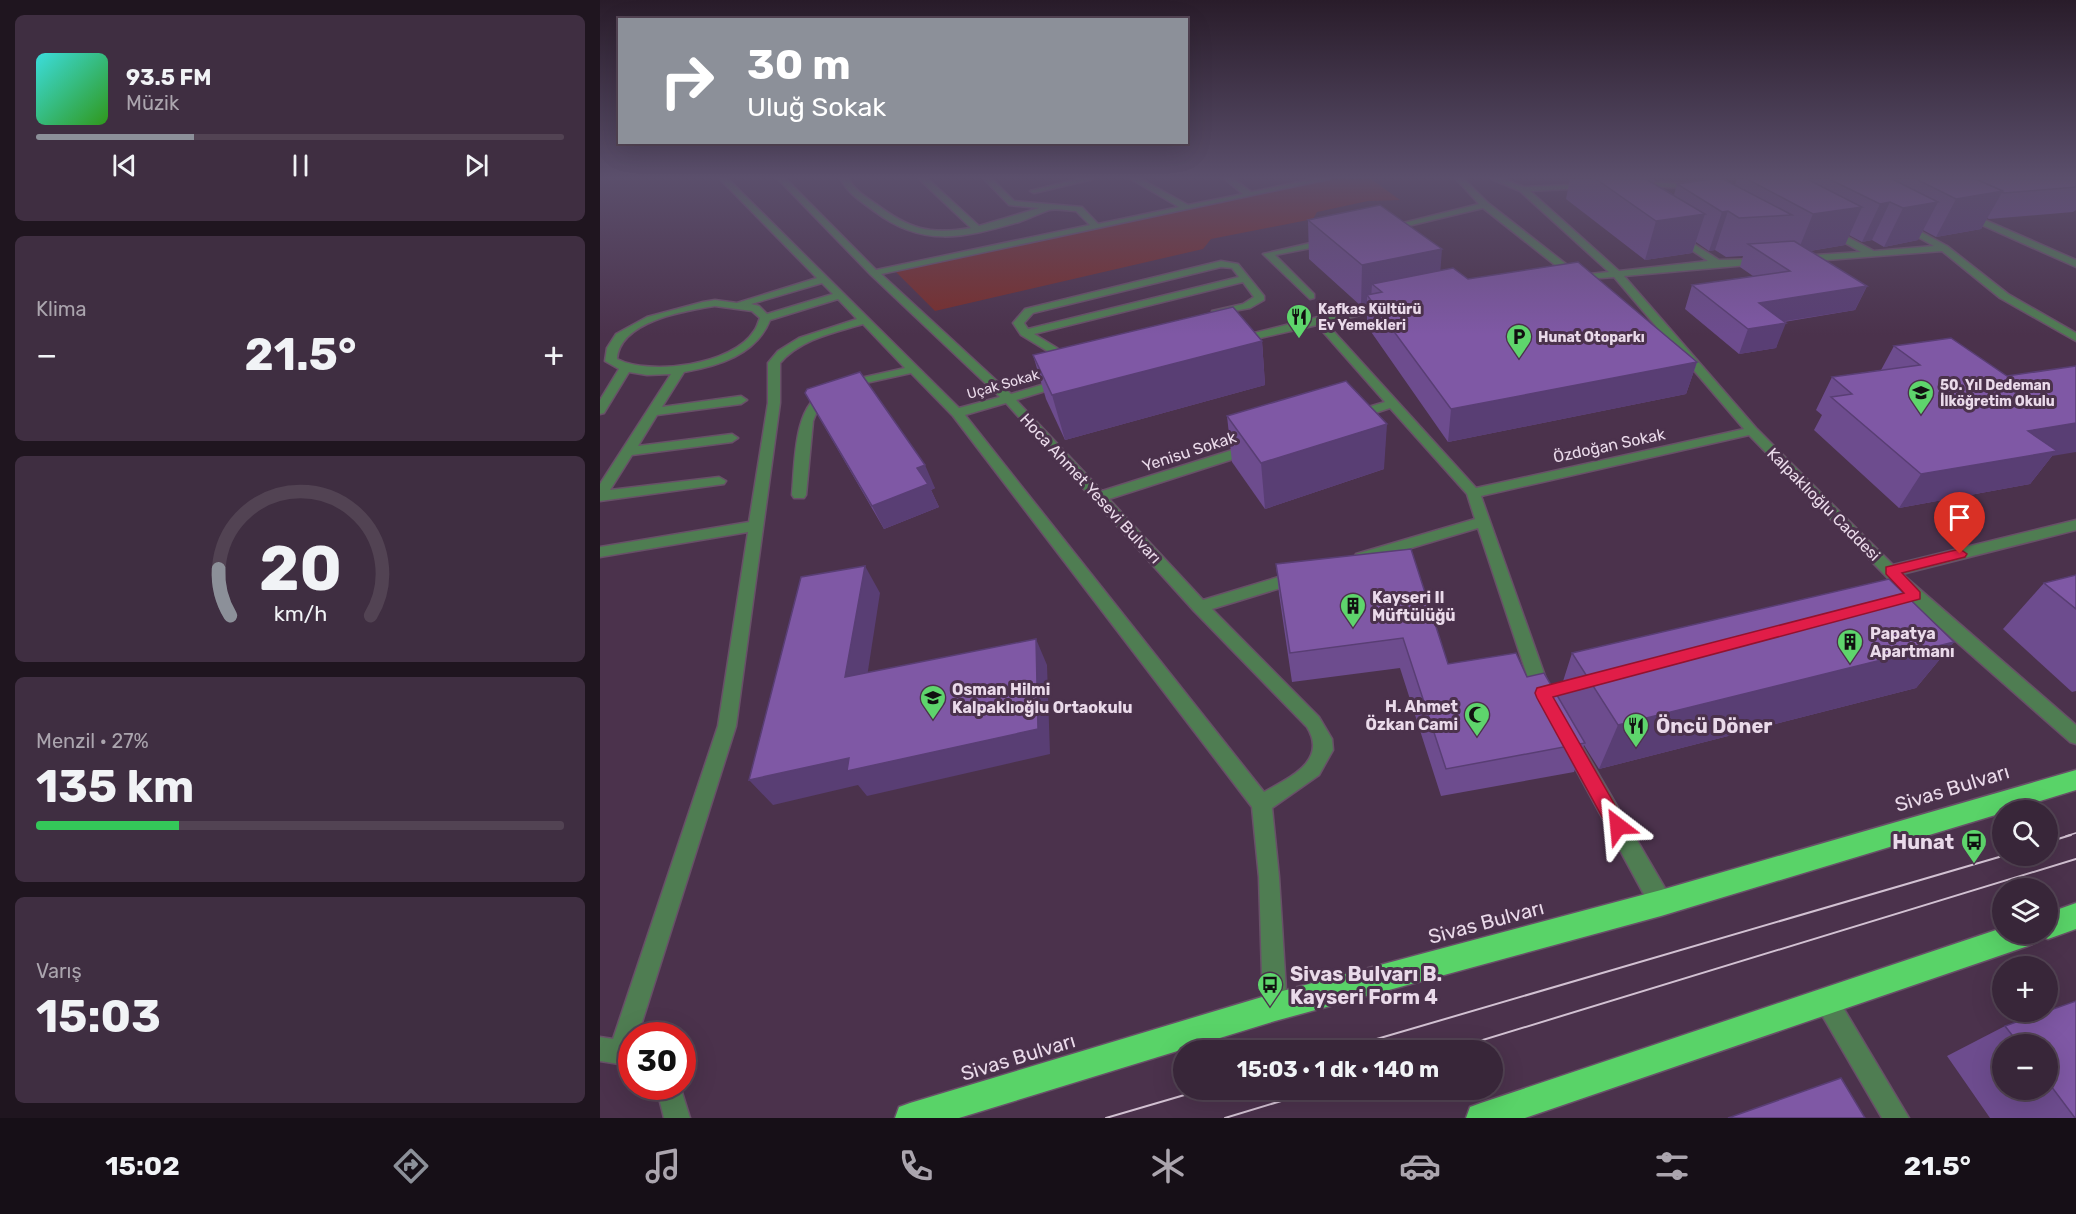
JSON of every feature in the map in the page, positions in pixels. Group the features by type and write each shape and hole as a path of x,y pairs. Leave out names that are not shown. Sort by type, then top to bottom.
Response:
{"highway":[{"name":"Sivas Bulvarı","path":"910,1118 1275,1007 1661,903 2076,780"},
{"path":"2058,922 2076,916"},
{"path":"1490,1117 1996,944"}],"street":[{"path":"776,231 957,413 1262,804 1269,877 1275,1007"},
{"name":"Hoca Ahmet Yesevi Bulvarı","path":"833,231 874,273 1007,397 1200,607 1313,722 1323,738 1324,755 1316,767 1262,804"},
{"path":"916,231 940,235 960,231"},
{"path":"874,273 1071,231"},
{"path":"1392,231 1398,237"},
{"path":"1516,231 1573,279 1619,276 1717,263 1775,261"},
{"name":"Kalpaklıoğlu Caddesi","path":"1570,231 1619,276 1752,431 1915,596 2076,736"},
{"path":"1668,231 1717,263"},
{"path":"1831,231 1871,253"},
{"path":"1914,231 1944,248 2004,296 2076,338"},
{"path":"2003,231 2076,264"},
{"path":"1310,296 1268,254 1334,241"},
{"path":"1788,257 1798,260 1944,248"},
{"path":"1208,315 1246,306 1260,298 1235,266 1221,264 1029,312 1018,323 1025,333 1244,279"},
{"path":"740,304 824,279"},
{"path":"765,318 840,295"},
{"path":"715,303 740,304 755,308 765,318 764,326 749,343 719,358 680,369 643,372 625,369 611,361 609,353 612,345 631,329 680,309 715,303"},
{"path":"1227,343 1318,320 1398,304"},
{"path":"628,1022 727,726 774,403 774,363 786,350 801,341 865,320"},
{"path":"1318,320 1473,493 1556,718 1661,903"},
{"name":"Uçak Sokak","path":"957,413 1075,375 1059,349 1025,333"},
{"path":"600,410 625,369"},
{"path":"600,495 680,369"},
{"path":"798,495 807,421 814,404 839,387 914,369"},
{"path":"653,412 741,400"},
{"path":"1348,418 1393,404"},
{"name":"Özdoğan Sokak","path":"1473,493 1752,431"},
{"path":"630,451 732,438"},
{"name":"Yenisu Sokak","path":"1099,497 1269,443"},
{"path":"600,495 719,481"},
{"path":"1347,562 1482,522"},
{"path":"1891,571 2076,525"},
{"path":"600,552 757,526"},
{"path":"1200,607 1313,573"},
{"path":"1893,602 1915,596"},
{"path":"1827,1002 1896,1118"},
{"path":"672,1100 677,1118"}],"shaded area":[{"path":"1072,231 1251,231 1211,239 1203,249 935,311 892,268"}],"building":[{"path":"1321,231 1417,231 1442,249 1362,265"},
{"path":"1794,241 1867,286 1759,303 1786,323 1748,329 1692,285 1790,271 1748,244"},
{"name":"Hunat Otoparkı","path":"1578,262 1697,362 1451,409 1367,295 1382,292 1372,284 1453,268 1468,279"},
{"path":"1233,307 1262,341 1052,395 1033,355"},
{"path":"1951,338 2007,376 2076,366 2076,423 2028,431 2057,451 1921,474 1831,397 1852,394 1832,377 1920,365 1894,346"},
{"path":"860,372 925,465 917,468 928,484 872,506 805,393 807,389"},
{"path":"1346,381 1387,424 1261,463 1227,416"},
{"path":"1411,549 1448,664 1516,653 1527,677 1544,673 1585,743 1446,769 1403,638 1290,653 1276,564"},
{"path":"865,566 845,677 1036,639 1038,729 847,771 849,758 749,780 801,577"},
{"path":"2076,575 2076,609 2044,583"},
{"path":"1889,579 1954,642 1618,725 1572,653"},
{"path":"2076,1001 2076,1118 2058,1095 2058,1034 2011,1034 2005,1026 2016,1022 2058,1022 2058,1007"},
{"path":"1841,1078 1865,1118 1728,1118"}],"tram line":[{"path":"2066,836 2076,833"},
{"path":"2058,839 2071,835"},
{"path":"1373,1040 1992,859"},
{"path":"1483,1040 2076,859"},
{"path":"1106,1118 1173,1098"},
{"path":"1225,1118 1285,1100"}],"place":[{"name":"Kafkas Kültürü Ev Yemekleri","path":"1299,340"},
{"name":"Hunat Otoparkı","path":"1519,360"},
{"name":"50. Yıl Dedeman İlköğretim Okulu","path":"1921,416"},
{"name":"Kayseri Il Müftülüğü","path":"1353,629"},
{"name":"Papatya Apartmanı","path":"1850,665"},
{"name":"Osman Hilmi Kalpaklıoğlu Ortaokulu","path":"933,721"},
{"name":"H. Ahmet Özkan Cami","path":"1477,738"},
{"name":"Öncü Döner","path":"1636,749"},
{"name":"Hunat","path":"1974,865"},
{"name":"Sivas Bulvarı B. Kayseri Form 4","path":"1270,1008"}],"route":[{"path":"1618,826 1542,693 1915,596 1891,571 1960,554"}]}
